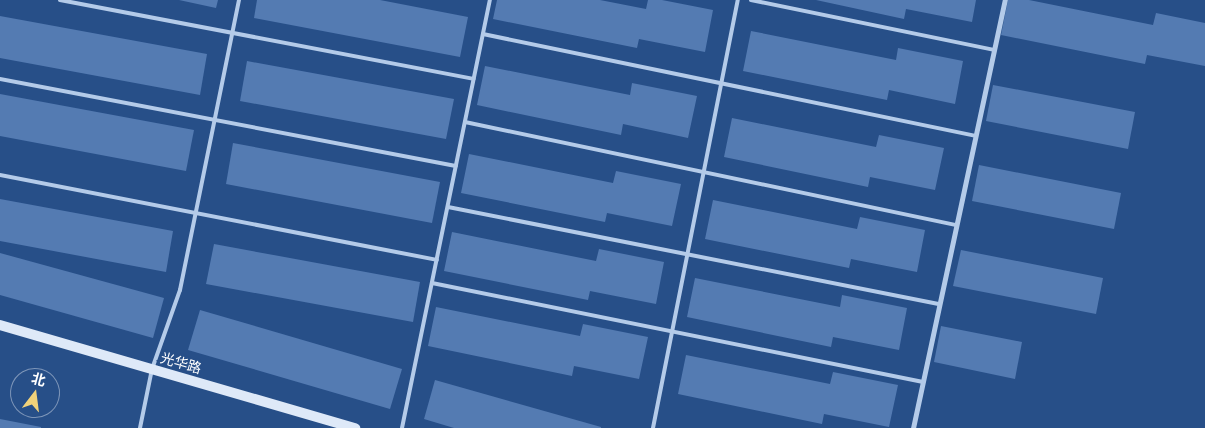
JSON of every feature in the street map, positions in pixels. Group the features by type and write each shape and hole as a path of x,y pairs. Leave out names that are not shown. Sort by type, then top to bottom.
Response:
{"main road":[{"name":"光华路","path":"0,325 355,428"}],"street":[{"path":"913,428 1005,0"}],"lane":[{"path":"60,0 474,79"},
{"path":"140,428 152,369 180,290 239,0"},
{"path":"402,428 490,0"},
{"path":"653,428 738,0"},
{"path":"751,0 994,50"},
{"path":"483,34 976,136"},
{"path":"0,79 456,166"},
{"path":"465,122 956,225"},
{"path":"0,175 437,260"},
{"path":"448,207 939,304"},
{"path":"432,283 922,382"}],"building":[{"path":"179,0 218,0 216,8"},
{"path":"257,0 380,0 468,17 460,57 254,18"},
{"path":"497,0 600,0 646,9 648,0 662,0 713,10 705,52 639,39 637,48 493,19"},
{"path":"816,0 976,0 972,22 906,9 904,19"},
{"path":"1008,0 1029,0 1153,25 1156,13 1205,23 1205,66 1147,55 1145,64 1001,35"},
{"path":"0,16 207,54 200,95 0,58"},
{"path":"751,31 896,60 898,48 963,61 955,104 889,90 887,100 743,71"},
{"path":"247,61 454,99 446,139 240,101"},
{"path":"485,66 630,95 632,83 697,96 688,138 623,124 621,135 477,105"},
{"path":"993,85 1135,112 1128,149 986,121"},
{"path":"0,94 194,130 186,171 0,136"},
{"path":"732,118 876,147 879,135 944,148 935,190 870,177 868,187 724,157"},
{"path":"233,143 440,182 432,223 226,184"},
{"path":"469,154 613,183 616,171 681,184 672,226 607,213 605,222 461,193"},
{"path":"979,165 1121,193 1114,229 972,201"},
{"path":"0,199 173,231 166,272 0,241"},
{"path":"713,200 857,229 860,217 925,230 917,272 851,259 849,268 705,239"},
{"path":"452,232 596,261 599,249 664,262 656,304 590,291 588,300 444,271"},
{"path":"214,244 420,282 413,322 206,284"},
{"path":"961,250 1103,278 1096,314 953,286"},
{"path":"0,253 164,298 153,338 0,295"},
{"path":"695,278 840,307 842,295 907,308 899,350 833,337 831,347 687,317"},
{"path":"436,307 580,336 583,324 648,337 639,379 574,366 572,376 428,346"},
{"path":"200,310 402,369 390,409 188,350"},
{"path":"941,326 1022,342 1015,379 934,362"},
{"path":"686,355 830,384 833,372 898,385 889,427 824,414 822,424 678,394"},
{"path":"435,380 601,428 454,428 424,419"},
{"path":"0,419 41,427 41,428 0,428"}]}
